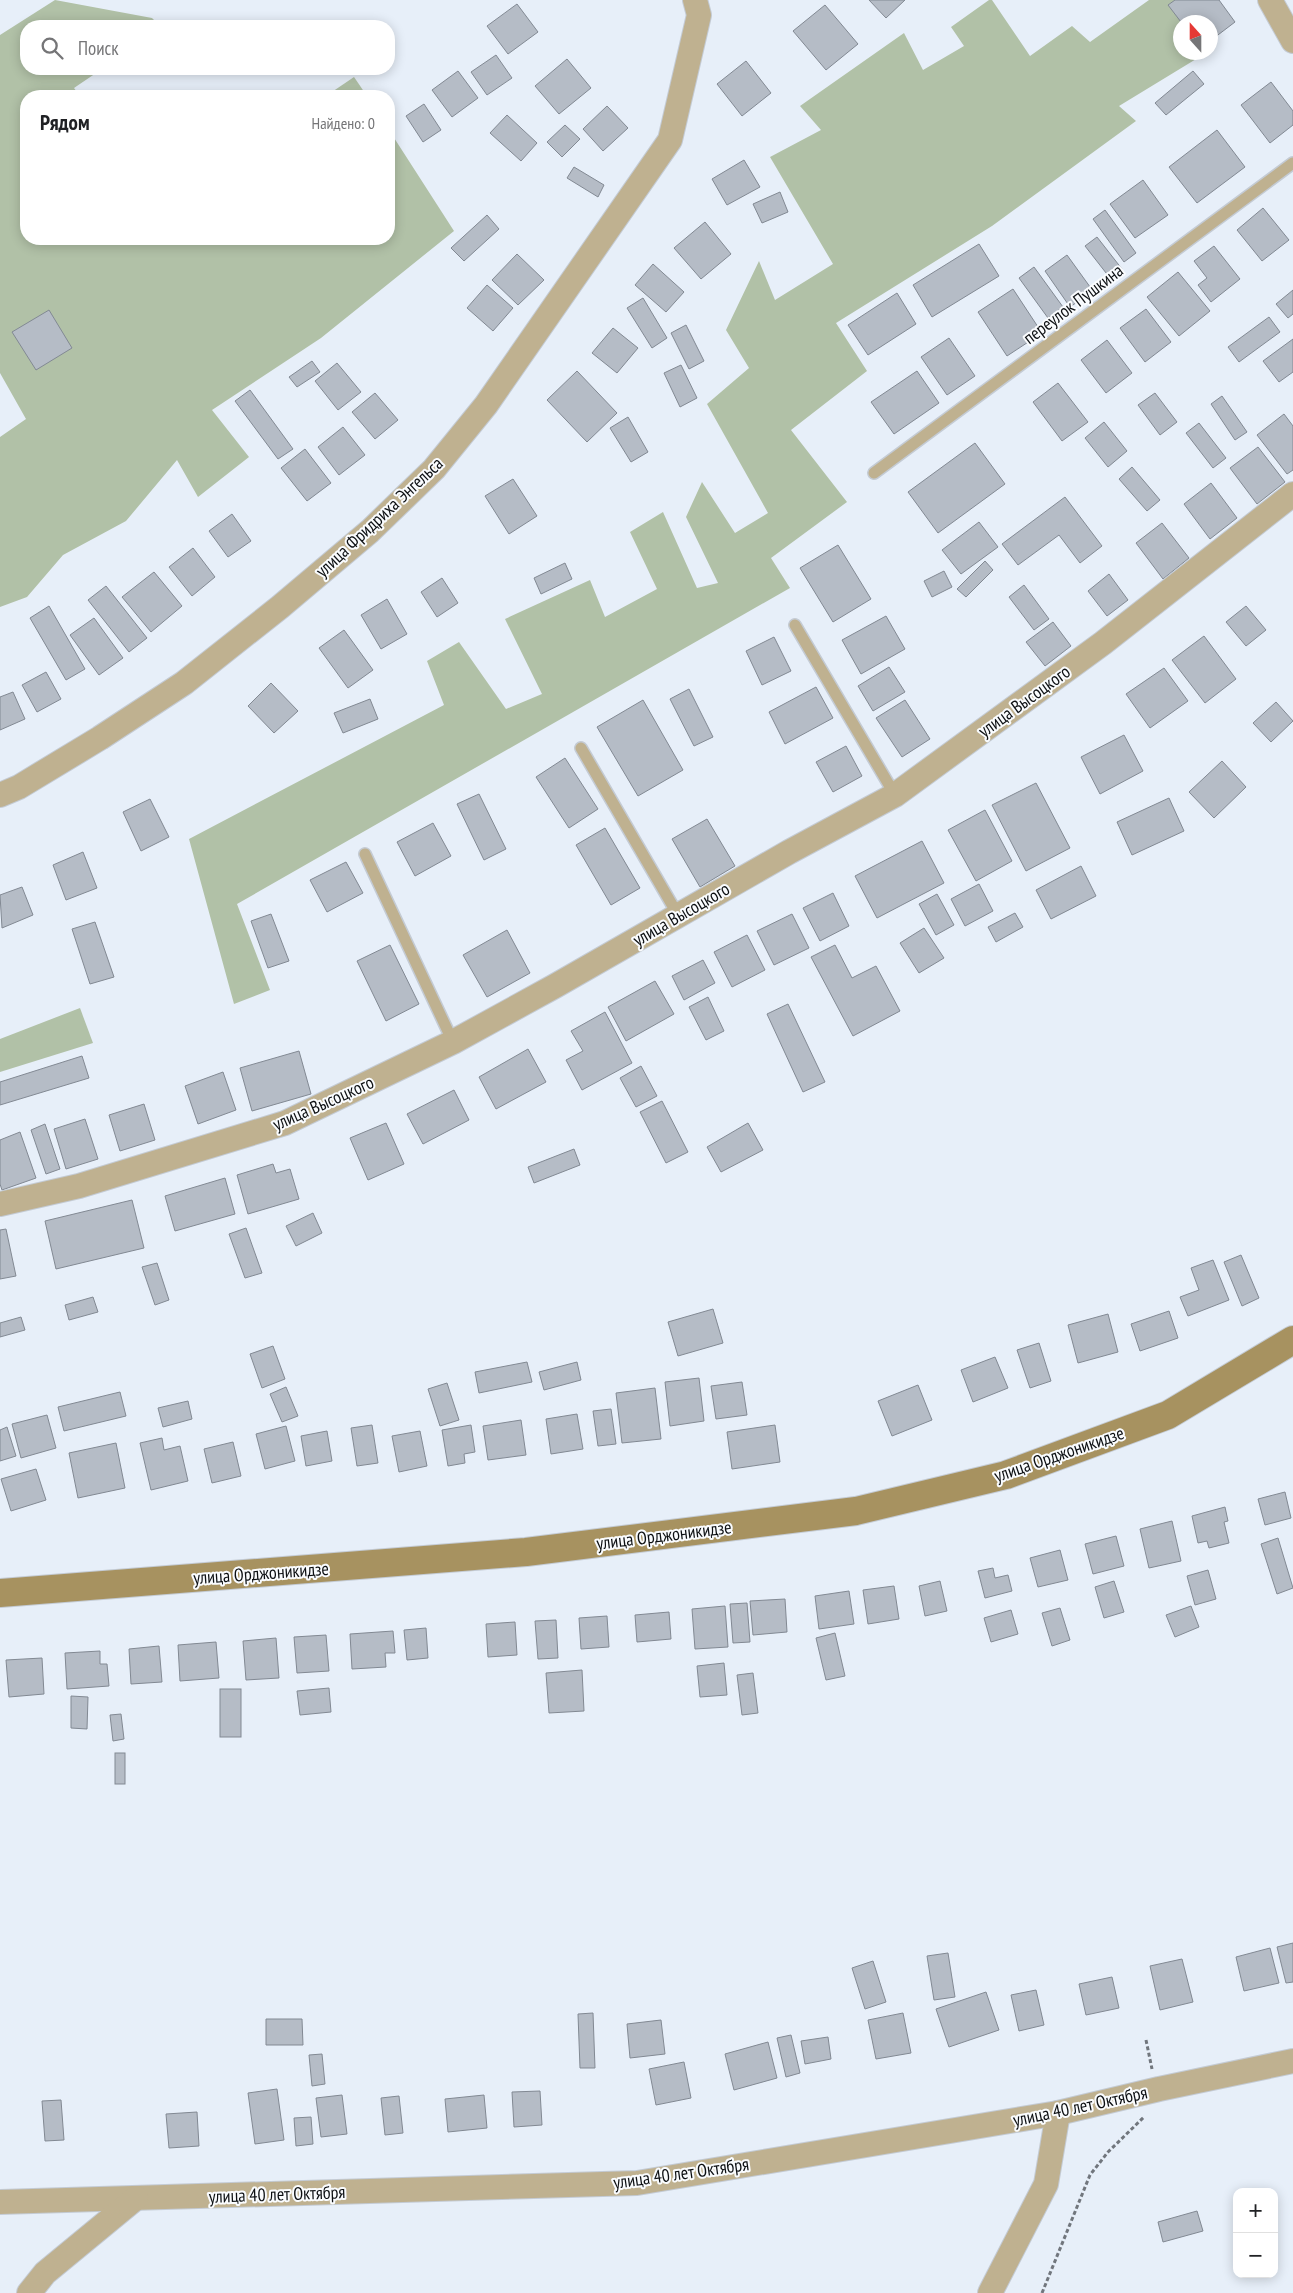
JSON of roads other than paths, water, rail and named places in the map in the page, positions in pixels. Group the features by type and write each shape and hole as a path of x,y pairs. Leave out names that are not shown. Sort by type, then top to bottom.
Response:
{"main road":[{"name":"улица Орджоникидзе","path":"0,1593 526,1552 856,1511 1006,1475 1168,1415 1293,1340"}],"street":[{"name":"улица Фридриха Энгельса","path":"0,795 19,787 184,684 280,607 362,537 434,469 491,398 670,140 699,15 695,0"},
{"path":"1270,0 1293,42"},
{"name":"улица Высоцкого","path":"0,1204 78,1186 285,1123 453,1042 895,795 1103,643 1293,494"},
{"name":"улица 40 лет Октября","path":"0,2202 637,2183 1058,2113 1156,2089 1293,2061"},
{"path":"990,2293 1046,2184 1058,2113"},
{"path":"29,2293 45,2273 136,2198"}],"lane":[{"name":"переулок Пушкина","path":"874,473 1293,163"},
{"path":"795,625 895,795"},
{"path":"581,748 678,915"},
{"path":"365,854 453,1042"}]}
